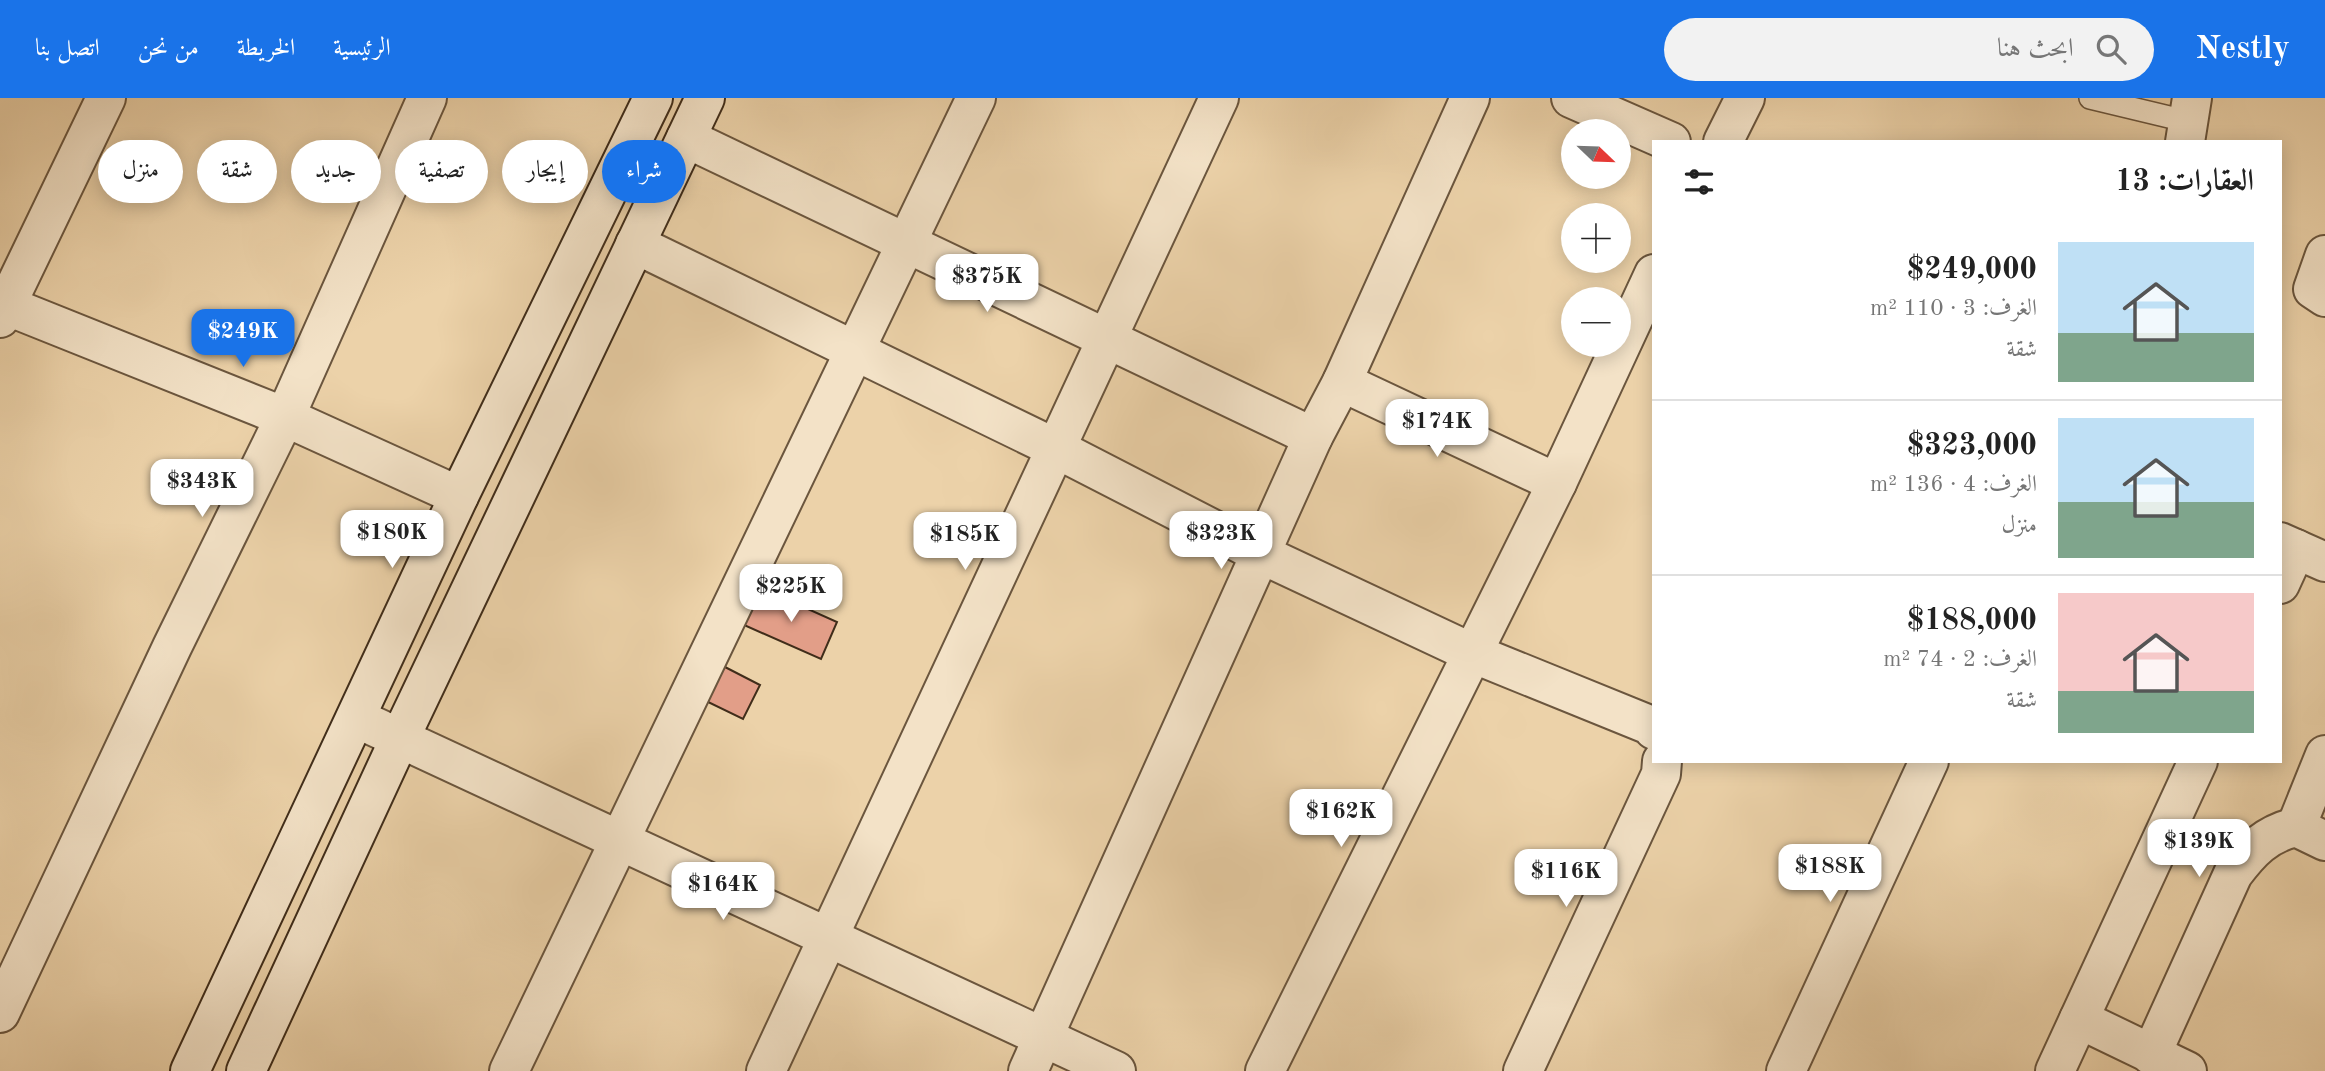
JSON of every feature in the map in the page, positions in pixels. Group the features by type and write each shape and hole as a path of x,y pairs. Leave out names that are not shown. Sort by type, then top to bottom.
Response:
{"street":[{"path":"106,98 2,309 285,417 459,496"},
{"path":"0,1013 172,647 285,417 427,98"},
{"path":"190,1071 459,496 653,98"},
{"path":"246,1071 400,738 705,98"},
{"path":"509,1071 976,98"},
{"path":"765,1071 1219,98"},
{"path":"1036,1054 1313,437 1342,382 1470,98"},
{"path":"1571,98 1666,140"},
{"path":"1724,140 1745,98"},
{"path":"686,138 1313,437"},
{"path":"635,244 1055,447 1261,554 1472,653 1652,726"},
{"path":"2325,255 2313,289 2325,296"},
{"path":"1265,1071 1557,484 1652,278"},
{"path":"1342,382 1557,484"},
{"path":"2282,581 2301,551"},
{"path":"356,718 828,937 1036,1054 1116,1071"},
{"path":"2151,1055 2233,874 2252,849 2274,832 2310,834 2325,755"},
{"path":"1523,1071 1661,774 1662,763"},
{"path":"1786,1071 1928,763"},
{"path":"2055,1071 2197,763"},
{"path":"2079,1019 2187,1071"}],"lane":[{"path":"2090,98 2189,121"}],"building":[{"path":"761,588 837,622 821,659 744,625"},
{"path":"723,666 760,685 743,719 706,701"}]}
